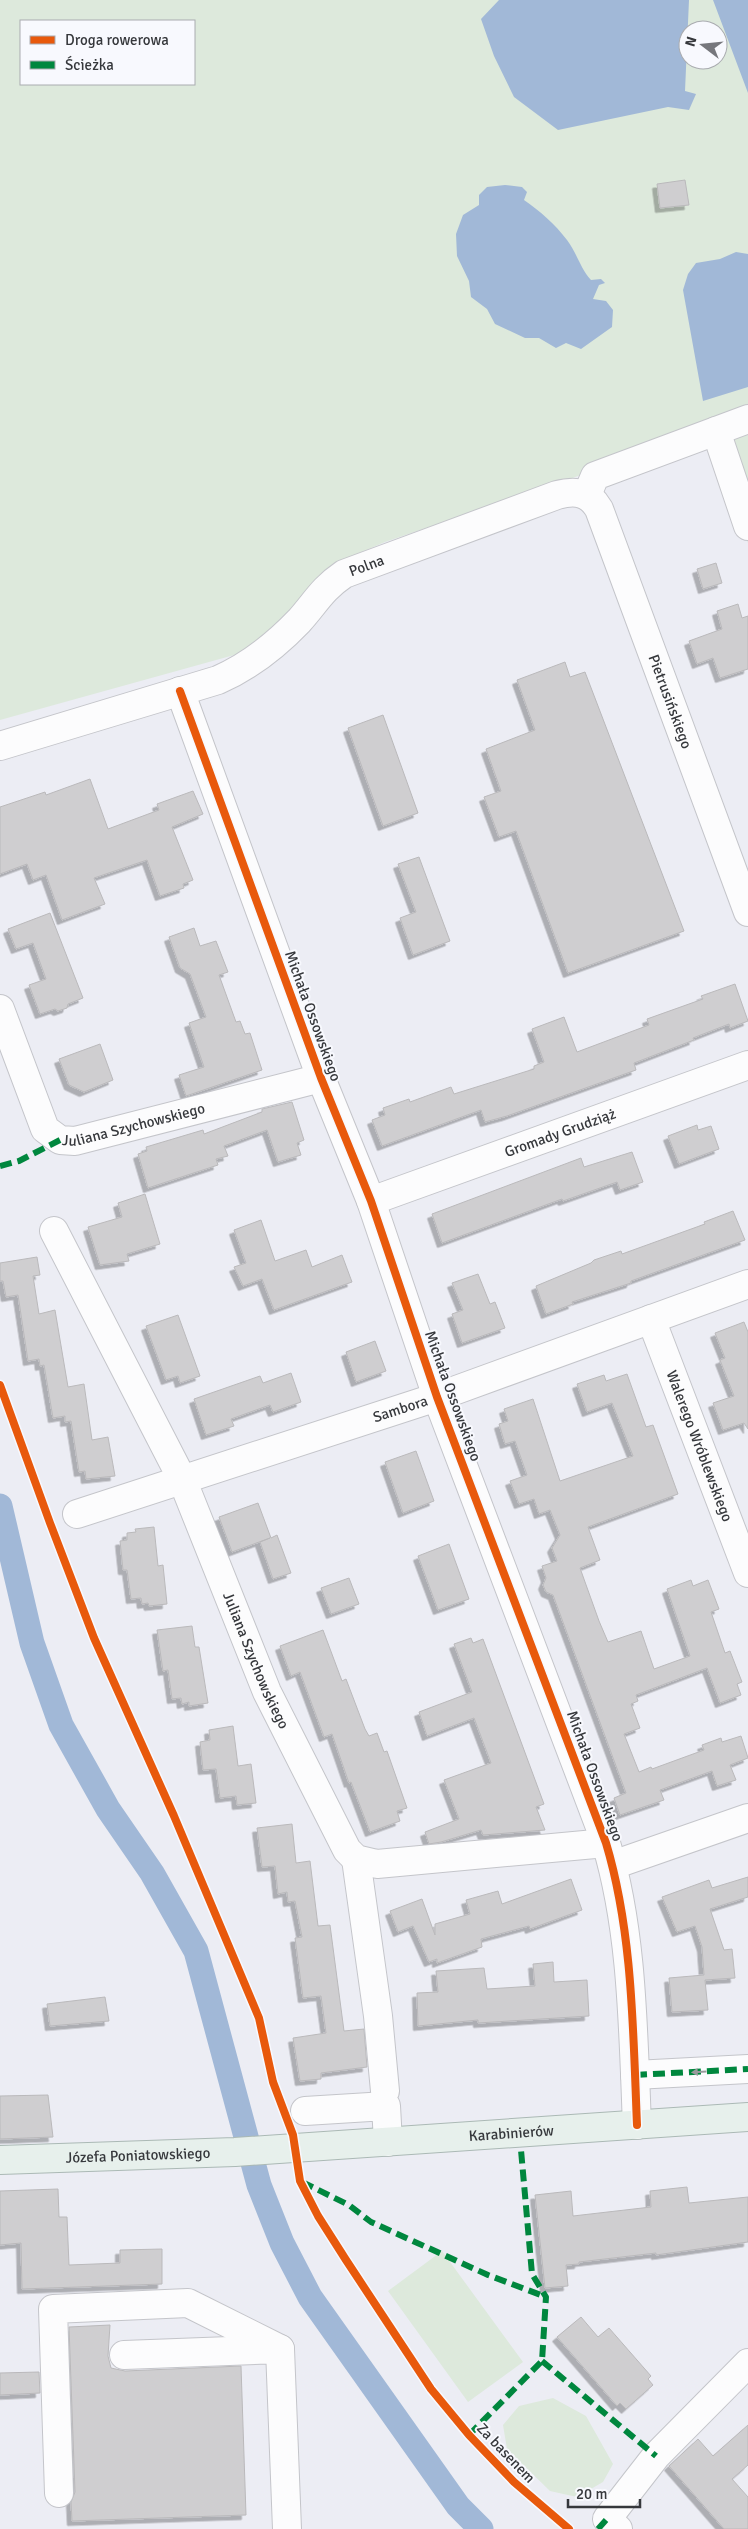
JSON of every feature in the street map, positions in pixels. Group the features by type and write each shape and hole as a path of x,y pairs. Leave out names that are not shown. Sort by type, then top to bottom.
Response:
{"main road":[{"name":"Karabinierów","path":"276,2149 748,2117"},
{"name":"Józefa Poniatowskiego","path":"0,2160 276,2149"}],"street":[{"path":"718,436 748,419"},
{"path":"587,495 595,476 718,436 748,430"},
{"path":"718,436 748,526"},
{"name":"Polna","path":"0,746 218,680 243,668 263,654 299,621 326,586 344,574 557,495 570,492 587,495"},
{"name":"Pietrusińskiego","path":"587,495 594,500 599,509 748,912"},
{"name":"Michała Ossowskiego","path":"180,691 321,1078 372,1201 437,1396 609,1854 627,1953 637,2125"},
{"name":"Juliana Szychowskiego","path":"0,1009 21,1070 45,1129 60,1140 75,1141 321,1078"},
{"name":"Gromady Grudziąż","path":"372,1201 748,1064"},
{"name":"Juliana Szychowskiego","path":"54,1231 182,1479 267,1692 347,1850 356,1859"},
{"name":"Sambora","path":"77,1514 437,1396 748,1284"},
{"name":"Walerego Wróblewskiego","path":"651,1319 748,1574"},
{"path":"388,2142 378,2016 356,1859 377,1864 609,1854 748,1818"},
{"path":"635,2075 748,2069"},
{"path":"305,2111 385,2099"},
{"path":"59,2493 52,2309 188,2303 280,2349"},
{"path":"124,2356 280,2349"},
{"path":"280,2349 287,2529"},
{"path":"618,2529 607,2519 656,2456 748,2363"}],"green space":[{"path":"0,0 748,0 748,410 584,474 385,542 336,563 293,617 245,652 0,720"},
{"path":"748,424 748,543 713,442"},
{"path":"442,2251 523,2362 468,2402 388,2291"},
{"path":"553,2398 586,2416 613,2464 603,2482 577,2497 550,2491 507,2449 503,2425 519,2406"}],"water":[{"path":"499,0 689,0 688,20 678,20 678,70 686,70 685,91 696,94 689,110 668,107 558,130 514,97 494,56 481,19"},
{"path":"713,0 748,0 748,93 728,40 728,20 721,20"},
{"path":"505,185 522,187 527,192 524,200 547,218 562,234 591,280 601,279 605,283 599,285 593,299 606,301 613,310 612,327 581,349 566,343 556,348 539,338 525,338 495,324 487,309 471,297 469,281 457,256 456,234 463,215 479,205 479,195 487,187"},
{"path":"736,252 748,254 748,387 703,401 683,290 688,274 696,263 720,259"}],"building":[{"path":"685,180 689,205 660,208 657,184"},
{"path":"716,563 722,583 703,589 697,569"},
{"path":"738,604 742,618 748,616 748,669 720,678 713,658 697,664 689,641 722,629 717,611"},
{"path":"565,662 570,677 585,672 684,931 568,973 516,831 499,837 484,797 501,791 486,749 535,730 517,680"},
{"path":"383,715 418,813 383,826 348,728"},
{"path":"90,779 108,829 159,810 157,804 193,791 203,814 172,827 193,880 183,884 184,888 160,896 147,860 94,878 105,904 62,920 46,875 33,880 27,864 0,874 0,807 45,792 46,795"},
{"path":"419,857 450,941 413,955 400,918 416,912 398,864"},
{"path":"50,913 83,998 68,1004 67,1008 58,1011 55,1009 40,1014 29,985 46,979 33,943 16,949 8,929"},
{"path":"194,928 200,946 216,941 228,972 219,975 236,1022 240,1021 245,1034 250,1033 262,1070 186,1096 179,1075 204,1067 189,1023 206,1017 190,974 180,968 169,937"},
{"path":"735,984 748,1021 730,1028 729,1024 693,1038 694,1040 634,1063 636,1070 507,1116 485,1122 481,1110 382,1146 372,1120 385,1115 383,1108 409,1099 410,1102 451,1087 454,1094 534,1069 534,1066 544,1062 532,1029 564,1017 577,1052 649,1025 647,1019 703,999 701,996"},
{"path":"100,1044 113,1080 84,1092 69,1085 59,1059"},
{"path":"292,1102 304,1140 297,1143 301,1155 278,1162 267,1130 224,1146 228,1156 216,1159 218,1165 148,1188 138,1154 147,1151 146,1147 203,1130 204,1134 262,1112 262,1109"},
{"path":"697,1125 698,1130 711,1126 719,1149 679,1164 668,1136"},
{"path":"632,1152 643,1182 620,1190 617,1182 563,1201 562,1199 442,1243 432,1214 581,1158 584,1167"},
{"path":"145,1194 160,1244 127,1254 129,1261 100,1265 88,1227 122,1217 118,1203"},
{"path":"733,1211 745,1240 631,1281 631,1283 572,1302 573,1304 546,1314 536,1286 591,1263 594,1260 621,1251 622,1254 705,1224 704,1222"},
{"path":"261,1220 275,1261 306,1250 312,1267 342,1255 352,1282 274,1310 262,1279 243,1286 234,1267 246,1263 234,1230"},
{"path":"37,1257 40,1275 33,1276 39,1314 55,1310 68,1387 84,1384 92,1440 108,1437 115,1476 86,1479 85,1471 79,1472 71,1421 65,1422 65,1416 53,1418 44,1365 40,1366 39,1359 28,1361 18,1295 6,1297 3,1281 0,1281 0,1263"},
{"path":"478,1274 490,1304 495,1302 505,1328 462,1343 452,1314 463,1310 452,1283"},
{"path":"178,1315 200,1376 180,1383 178,1376 166,1380 146,1326"},
{"path":"744,1322 748,1332 748,1429 744,1423 723,1430 713,1403 734,1396 720,1360 725,1358 715,1333"},
{"path":"375,1341 386,1371 356,1382 346,1352"},
{"path":"291,1373 301,1402 273,1412 270,1405 231,1419 234,1426 206,1435 194,1399 260,1376 263,1383"},
{"path":"627,1374 646,1427 653,1425 678,1494 588,1527 600,1560 580,1568 599,1621 608,1642 641,1631 654,1669 690,1656 667,1589 691,1580 693,1586 708,1580 719,1609 711,1612 725,1653 730,1651 742,1682 737,1684 741,1695 720,1703 707,1668 636,1695 638,1701 631,1704 640,1728 624,1734 639,1772 704,1750 702,1745 721,1738 722,1742 741,1736 748,1758 730,1765 736,1780 717,1786 712,1771 660,1790 664,1800 620,1815 614,1798 626,1793 553,1595 546,1592 543,1585 546,1578 542,1566 557,1561 552,1548 560,1535 550,1510 539,1514 534,1499 519,1504 510,1481 527,1475 515,1441 505,1444 499,1424 508,1421 504,1409 533,1399 560,1481 633,1456 612,1403 587,1412 577,1384 604,1375 606,1381"},
{"path":"416,1451 434,1501 403,1513 385,1462"},
{"path":"258,1503 271,1538 277,1535 291,1573 273,1579 260,1542 270,1538 232,1552 219,1517"},
{"path":"154,1527 158,1566 163,1565 167,1604 149,1606 148,1603 142,1604 141,1598 131,1599 127,1570 123,1570 120,1541 127,1540 127,1533 136,1532 135,1529"},
{"path":"449,1544 469,1599 438,1610 418,1556"},
{"path":"349,1578 359,1604 331,1614 321,1588"},
{"path":"192,1626 195,1647 199,1647 208,1703 189,1706 189,1702 182,1704 181,1698 172,1699 168,1670 163,1671 157,1630"},
{"path":"323,1630 342,1681 346,1679 365,1729 369,1736 377,1733 384,1752 387,1751 407,1808 397,1811 400,1821 370,1832 351,1782 349,1783 332,1734 324,1737 300,1672 291,1676 280,1646"},
{"path":"471,1638 473,1643 483,1639 544,1804 536,1807 545,1830 483,1835 481,1830 429,1844 425,1832 459,1819 444,1780 491,1763 474,1718 427,1736 419,1712 472,1692 454,1644"},
{"path":"233,1726 238,1766 251,1764 256,1803 237,1805 236,1796 220,1798 216,1769 203,1770 200,1742 210,1740 209,1730"},
{"path":"292,1824 296,1863 310,1861 318,1926 330,1925 344,2031 364,2029 367,2067 321,2073 321,2079 300,2081 293,2038 326,2033 321,1996 303,1998 295,1938 302,1937 295,1901 288,1902 287,1892 278,1894 275,1866 262,1867 257,1828"},
{"path":"748,1877 748,1897 710,1909 724,1950 732,1949 735,1978 705,1980 708,2010 672,2012 669,1978 704,1975 702,1947 695,1926 677,1932 662,1897 709,1880 712,1888"},
{"path":"571,1879 582,1910 530,1929 529,1926 481,1939 482,1947 437,1963 437,1959 429,1962 413,1926 398,1932 390,1911 422,1899 435,1935 435,1924 470,1914 466,1900 498,1891 502,1904"},
{"path":"553,1962 554,1982 587,1980 589,2016 478,2023 478,2020 418,2026 417,1993 438,1992 436,1971 484,1968 487,1989 535,1986 533,1964"},
{"path":"105,1997 109,2021 50,2026 47,2004"},
{"path":"48,2095 53,2137 0,2139 0,2096"},
{"path":"687,2187 689,2203 748,2197 748,2242 656,2255 656,2253 579,2262 579,2264 566,2265 568,2286 545,2288 535,2195 571,2191 573,2216 651,2207 650,2191"},
{"path":"58,2189 59,2217 67,2217 69,2265 120,2263 120,2250 162,2249 162,2284 22,2289 21,2243 0,2245 0,2191"},
{"path":"581,2317 598,2337 609,2328 651,2376 648,2379 653,2385 626,2409 620,2403 617,2406 557,2337"},
{"path":"110,2325 108,2356 111,2368 125,2371 241,2366 246,2515 72,2521 71,2502 75,2492 69,2327"},
{"path":"39,2372 40,2393 0,2395 0,2373"},
{"path":"748,2425 748,2465 732,2479 748,2497 748,2529 724,2529 669,2466 698,2439 713,2456"}],"waterway":[{"path":"0,1506 32,1643 61,1725 108,1809 152,1873 196,1951 259,2185 282,2243 310,2297 458,2506 481,2529"}],"marked path":[{"path":"0,1166 19,1161 60,1140"},
{"path":"635,2075 748,2069"},
{"path":"469,2435 542,2361 546,2297 532,2274 521,2150"},
{"path":"302,2182 349,2205 371,2222 488,2275 546,2297"},
{"path":"542,2361 656,2456"},
{"path":"598,2529 607,2519"}],"cycle path":[{"path":"180,691 321,1078 371,1201 437,1397 606,1843 615,1877 627,1947 633,2019 637,2125"},
{"name":"Za basenem","path":"0,1385 94,1638 174,1816 259,2018 273,2082 293,2135 300,2181 318,2216 431,2389 469,2435 514,2482 569,2529"}]}
